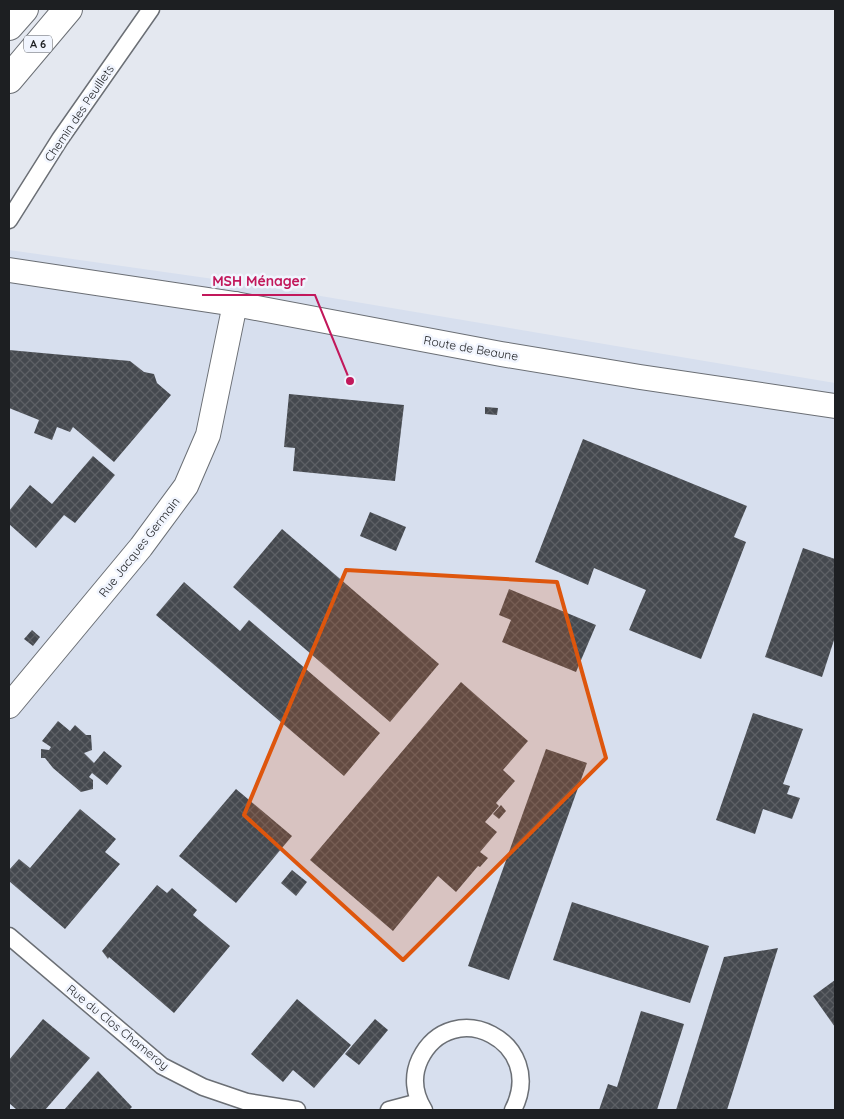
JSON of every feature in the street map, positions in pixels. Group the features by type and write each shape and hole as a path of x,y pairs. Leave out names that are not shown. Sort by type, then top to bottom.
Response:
{"highway":[{"name":"A 6","path":"9,26 24,9"},
{"name":"A 6","path":"9,78 68,9"}],"main road":[{"name":"Route de Beaune","path":"9,270 235,304 510,356 835,406"},
{"name":"Rue Jacques Germain","path":"9,706 141,547 186,486 208,435 235,304"}],"street":[{"name":"Chemin des Peuillets","path":"9,220 151,9"},
{"name":"Rue du Clos Chameroy","path":"9,936 162,1066 204,1087 239,1099 298,1110"},
{"path":"389,1110 421,1106 415,1077 423,1053 441,1035 466,1028 478,1029 502,1040 517,1060 521,1085 513,1110"}],"highlighted area":[{"path":"346,570 557,582 606,758 403,960 244,815"}],"shaded area":[{"path":"9,250 249,284 835,383 835,1110 9,1110"}],"building":[{"path":"9,350 130,361 144,372 154,374 157,383 171,395 114,462 73,427 70,432 57,427 52,440 34,433 39,420 9,408"},
{"path":"289,394 404,405 395,481 293,471 295,448 284,447"},
{"path":"485,407 498,408 497,415 485,414"},
{"path":"583,439 747,506 734,537 746,542 701,659 629,630 646,590 594,568 588,585 535,562"},
{"path":"93,456 115,475 75,523 64,515 36,548 9,524 9,511 30,485 52,504"},
{"path":"370,512 406,527 396,551 360,536"},
{"path":"282,529 439,664 390,722 233,587"},
{"path":"803,548 835,559 835,637 822,677 765,657"},
{"path":"184,582 240,631 249,620 380,733 344,776 156,615"},
{"path":"509,589 596,625 576,672 502,642 511,620 499,615"},
{"path":"32,630 40,637 33,646 24,639"},
{"path":"461,682 528,741 503,770 515,781 496,803 499,806 485,822 497,832 480,852 488,858 480,867 478,866 456,892 438,876 393,931 310,860"},
{"path":"753,713 803,729 783,784 790,786 787,794 800,798 792,819 763,809 755,834 716,820"},
{"path":"58,721 70,731 75,725 86,735 91,735 92,750 84,753 94,763 104,751 122,766 107,785 92,773 89,777 93,780 93,789 81,792 53,768 45,758 41,758 41,749 49,750 51,747 42,741"},
{"path":"546,749 587,763 509,980 468,966"},
{"path":"236,789 292,836 236,903 179,856"},
{"path":"501,805 506,811 499,819 493,814"},
{"path":"80,809 116,839 105,852 120,864 65,929 9,881 9,870 19,859 30,868"},
{"path":"292,870 307,882 296,896 281,883"},
{"path":"157,885 167,893 172,888 197,910 193,915 230,946 174,1013 109,957 108,959 102,951"},
{"path":"572,902 709,946 690,1003 553,960"},
{"path":"778,948 727,1110 676,1110 724,957"},
{"path":"835,980 835,1027 813,996"},
{"path":"297,999 351,1045 314,1088 293,1070 283,1082 251,1054"},
{"path":"641,1011 684,1024 657,1110 599,1110 608,1084 617,1087"},
{"path":"43,1019 90,1058 45,1110 17,1110 9,1103 9,1060"},
{"path":"375,1019 388,1030 359,1065 345,1054"},
{"path":"98,1071 132,1107 129,1110 64,1110"}],"place":[{"name":"MSH Ménager","path":"350,381"}]}
